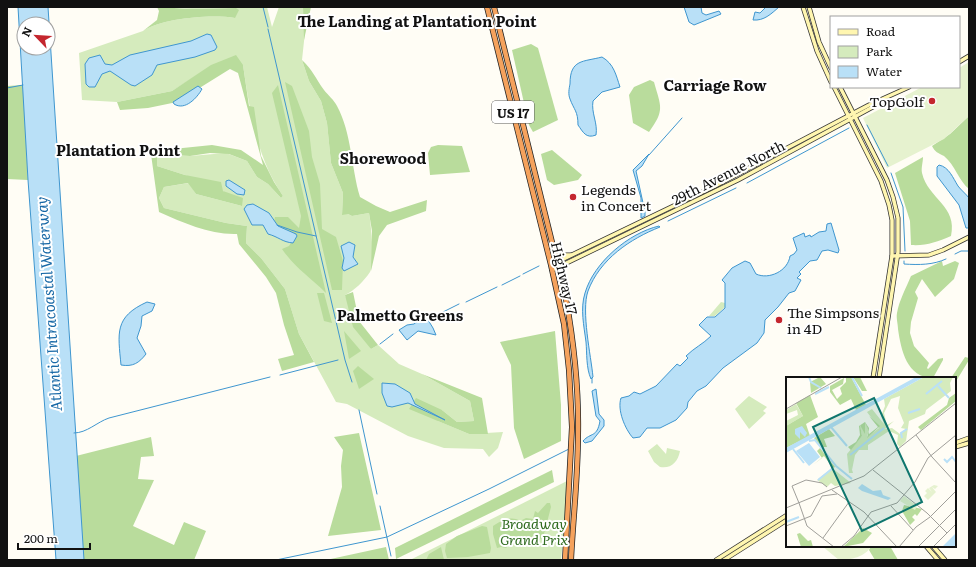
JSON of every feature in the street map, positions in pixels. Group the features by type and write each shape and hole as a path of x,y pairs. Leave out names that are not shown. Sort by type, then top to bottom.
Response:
{"highway":[{"name":"Highway 17","path":"487,7 552,267 564,324 568,354 572,440 565,560"},
{"name":"Highway 17","path":"494,7 566,299 573,344 577,395 578,451 571,560"}],"main road":[{"path":"804,7 817,51 830,80"},
{"path":"809,7 819,42 830,66"},
{"path":"960,61 969,56"},
{"path":"834,88 886,196 893,230 892,256 873,377"},
{"path":"840,88 886,180 893,197 899,228 898,256 879,377"},
{"name":"29th Avenue North","path":"552,267 738,180 907,88"},
{"name":"29th Avenue North","path":"558,265 574,255 715,186 848,116 854,116"},
{"path":"892,256 929,255 969,237"},
{"path":"554,249 563,255 574,255"},
{"path":"956,443 969,438"},
{"path":"956,447 969,443"},
{"path":"716,560 786,516"},
{"path":"724,560 786,521"},
{"path":"927,547 938,560"},
{"path":"934,547 945,560"}],"green space":[{"path":"157,7 191,9 236,8 239,10 235,18 188,18 162,23 143,31 157,20 159,11"},
{"path":"170,7 267,7 272,27 279,7 303,7 305,32 302,60 309,81 321,101 327,123 331,163 343,193 342,214 352,216 369,213 370,218 372,234 372,261 370,272 359,285 345,295 371,349 378,345 399,364 422,374 470,401 474,421 457,422 442,410 438,421 469,434 503,432 498,448 489,457 483,449 444,448 408,436 347,404 336,402 299,334 285,289 261,258 246,243 247,226 226,223 164,208 159,198 164,187 189,183 196,194 242,206 223,191 185,175 157,166 156,154 190,156 226,153 247,161 257,177 268,184 281,198 283,196 266,166 260,150 248,99 243,65 210,67 172,91 117,102 82,100 79,53 162,23 175,20 201,17 235,18 235,8 191,9"},
{"path":"303,7 311,7 304,40"},
{"path":"531,44 538,48 558,120 533,132 529,125 512,50"},
{"path":"236,55 243,65 249,106 254,107 261,156 283,196 281,198 268,184 257,177 247,161 229,154 210,153 190,156 157,154 157,166 185,175 221,182 223,191 243,198 242,206 196,194 188,183 164,187 159,198 164,208 226,223 247,226 246,243 261,258 285,289 299,334 314,362 282,371 278,359 294,355 284,325 276,293 266,277 239,244 237,234 217,233 188,224 159,212 150,147 173,149 212,145 241,150 263,165 238,73 230,69 177,102 148,108 120,110 117,102 172,91 211,65"},
{"path":"302,60 337,106 342,117 346,128 360,197 390,212 427,200 426,211 387,225 379,236 371,271 372,231 369,213 352,216 348,214 342,215 343,193 331,163 327,123 321,101 309,81"},
{"name":"TopGolf","path":"969,62 969,116 944,139 887,168 863,118 920,88 960,88 960,67"},
{"path":"650,80 654,82 660,108 658,118 649,132 633,123 629,95 634,87"},
{"path":"285,82 292,86 309,131 312,157 320,184 322,229 336,237 343,261 342,290 332,290"},
{"path":"23,85 28,180 7,179 7,86"},
{"path":"278,85 326,293 287,256 282,249 289,246 292,241 273,225 275,217 288,217 299,228 301,216 272,93"},
{"path":"969,116 969,189 962,182 948,160 938,153 932,146 950,134"},
{"path":"438,145 462,146 470,172 430,175 428,153 431,147"},
{"path":"552,150 582,175 578,180 554,185 547,180 541,154"},
{"path":"923,157 922,173 925,182 950,217 952,226 951,236 931,243 911,245 910,221 895,173"},
{"path":"942,261 943,266 955,261 959,263 954,279 935,297 922,279 915,292 918,298 911,322 910,333 914,346 929,363 928,369 938,359 943,358 934,377 924,377 911,368 901,346 898,329 898,308 911,276"},
{"path":"353,292 359,321 378,345 371,349 353,327 345,295"},
{"path":"317,293 324,293 332,323 324,321"},
{"path":"721,302 725,303 725,307 715,316 709,316"},
{"path":"344,331 361,351 349,359"},
{"path":"555,331 561,405 561,441 524,459 514,428 511,365 500,342"},
{"path":"965,357 969,358 956,381 956,377 952,377"},
{"path":"358,366 374,379 359,389 353,371"},
{"path":"422,374 482,398 488,434 469,434 409,409 416,398 442,410 457,422 474,421 470,401"},
{"path":"749,396 767,407 763,411 766,413 749,429 735,409"},
{"path":"359,433 381,530 328,536 342,487 341,466 343,450 334,437"},
{"path":"151,437 154,456 141,457 138,479 154,480 133,526 174,545 184,522 206,531 194,560 84,560 76,456"},
{"path":"657,444 666,454 667,448 680,451 678,458 671,466 660,467 654,462 648,451"},
{"path":"552,470 554,482 396,559 395,548"},
{"name":"Broadway Grand Prix","path":"569,480 561,560 410,560"},
{"path":"547,503 550,503 551,507 544,534 539,541 528,538 521,545 513,542 506,548 497,548 493,534 493,526 510,519 517,519 520,521 526,518 533,519 535,511 538,513"},
{"path":"482,526 487,527 491,548 490,553 468,557 447,558 445,551 446,544 457,536"},
{"path":"386,547 389,560 326,560"},
{"path":"441,547 444,560 426,560 429,554"},
{"path":"823,547 870,547 862,555 839,560"},
{"path":"870,547 891,547 898,560 875,560 869,550"}],"water":[{"path":"18,7 48,7 49,16 19,16"},
{"path":"684,7 701,7 702,13 706,15 719,11 721,14 694,25 689,22"},
{"path":"766,7 779,7 764,18 753,20 755,12 760,13"},
{"path":"207,34 211,35 217,47 215,50 195,57 157,65 152,75 135,86 131,85 110,71 102,74 95,87 89,87 86,84 85,64 89,58 100,55 105,64 112,65 130,55 191,41"},
{"name":"Atlantic Intracoastal Waterway","path":"21,56 51,56 84,560 56,560 28,180"},
{"path":"602,57 612,66 620,87 602,92 593,101 596,135 590,136 585,134 578,125 577,114 571,103 569,92 571,76 572,70 579,63"},
{"path":"198,86 202,89 197,96 186,105 178,106 174,104 173,102"},
{"path":"649,154 642,166 636,171 645,212 645,216 641,218 641,198 633,170"},
{"path":"939,165 948,170 958,186 969,198 969,228 966,228 959,205 937,176 937,167"},
{"path":"229,180 245,190 244,195 237,194 226,186 226,181"},
{"path":"253,204 269,213 278,226 296,234 297,236 293,243 286,242 268,234 263,225 252,225 244,209 247,205"},
{"path":"831,223 839,250 838,253 828,250 822,251 817,260 810,261 799,272 801,274 797,278 801,280 795,291 789,293 765,320 764,333 757,343 723,368 706,386 697,391 688,402 687,408 676,420 660,428 647,428 640,437 633,438 622,419 620,408 621,398 629,396 634,392 640,394 656,386 677,364 680,366 688,358 686,356 711,336 699,325 707,317 715,317 725,308 725,283 722,280 732,268 745,261 750,263 756,274 761,276 777,273 786,266 790,256 797,250 793,238 804,233 805,237 810,235 811,237 819,232 826,231 827,224"},
{"path":"659,226 660,227 627,244 608,260 600,269 588,291 586,300 586,321 593,377 591,379 587,365 586,342 583,324 585,293 596,270 614,250 636,235"},
{"path":"349,242 355,245 353,257 358,264 344,271 342,268 344,258 341,246"},
{"path":"147,302 155,304 152,311 142,316 141,326 137,338 146,354 135,364 121,365 119,344 120,327 123,320 129,314"},
{"path":"425,315 436,335 418,331 407,340 399,330 407,325 414,324"},
{"path":"382,383 395,384 410,393 415,404 445,420 408,403 392,407 387,406 382,393"},
{"path":"596,389 599,414 604,420 604,426 592,441 585,443 583,441 595,432 599,426 600,421 596,416 592,391"}],"waterway":[{"path":"263,7 268,27"},
{"path":"268,29 345,360 352,382"},
{"path":"7,88 23,85"},
{"path":"649,155 682,118"},
{"path":"867,125 888,166"},
{"path":"747,183 849,128"},
{"path":"891,173 903,207 905,251"},
{"path":"668,221 736,188"},
{"path":"277,225 297,232 316,236"},
{"path":"955,254 961,251 969,251"},
{"path":"904,261 904,264 920,264 946,259"},
{"path":"523,274 539,266"},
{"path":"502,285 520,276"},
{"path":"466,302 497,287"},
{"path":"437,315 459,304"},
{"path":"380,344 393,334"},
{"path":"280,375 338,360"},
{"path":"74,433 79,433 109,418 270,377"},
{"path":"592,378 592,383"},
{"path":"359,410 377,494"},
{"path":"276,560 387,537 569,449"},
{"path":"380,506 391,556"}],"place":[{"name":"TopGolf","path":"932,101"},
{"name":"Legends in Concert","path":"573,197"},
{"name":"The Simpsons in 4D","path":"779,320"}],"district":[{"name":"The Landing at Plantation Point","path":"417,20"},
{"name":"Carriage Row","path":"715,84"},
{"name":"Plantation Point","path":"118,149"},
{"name":"Shorewood","path":"383,157"},
{"name":"Palmetto Greens","path":"400,314"}]}
